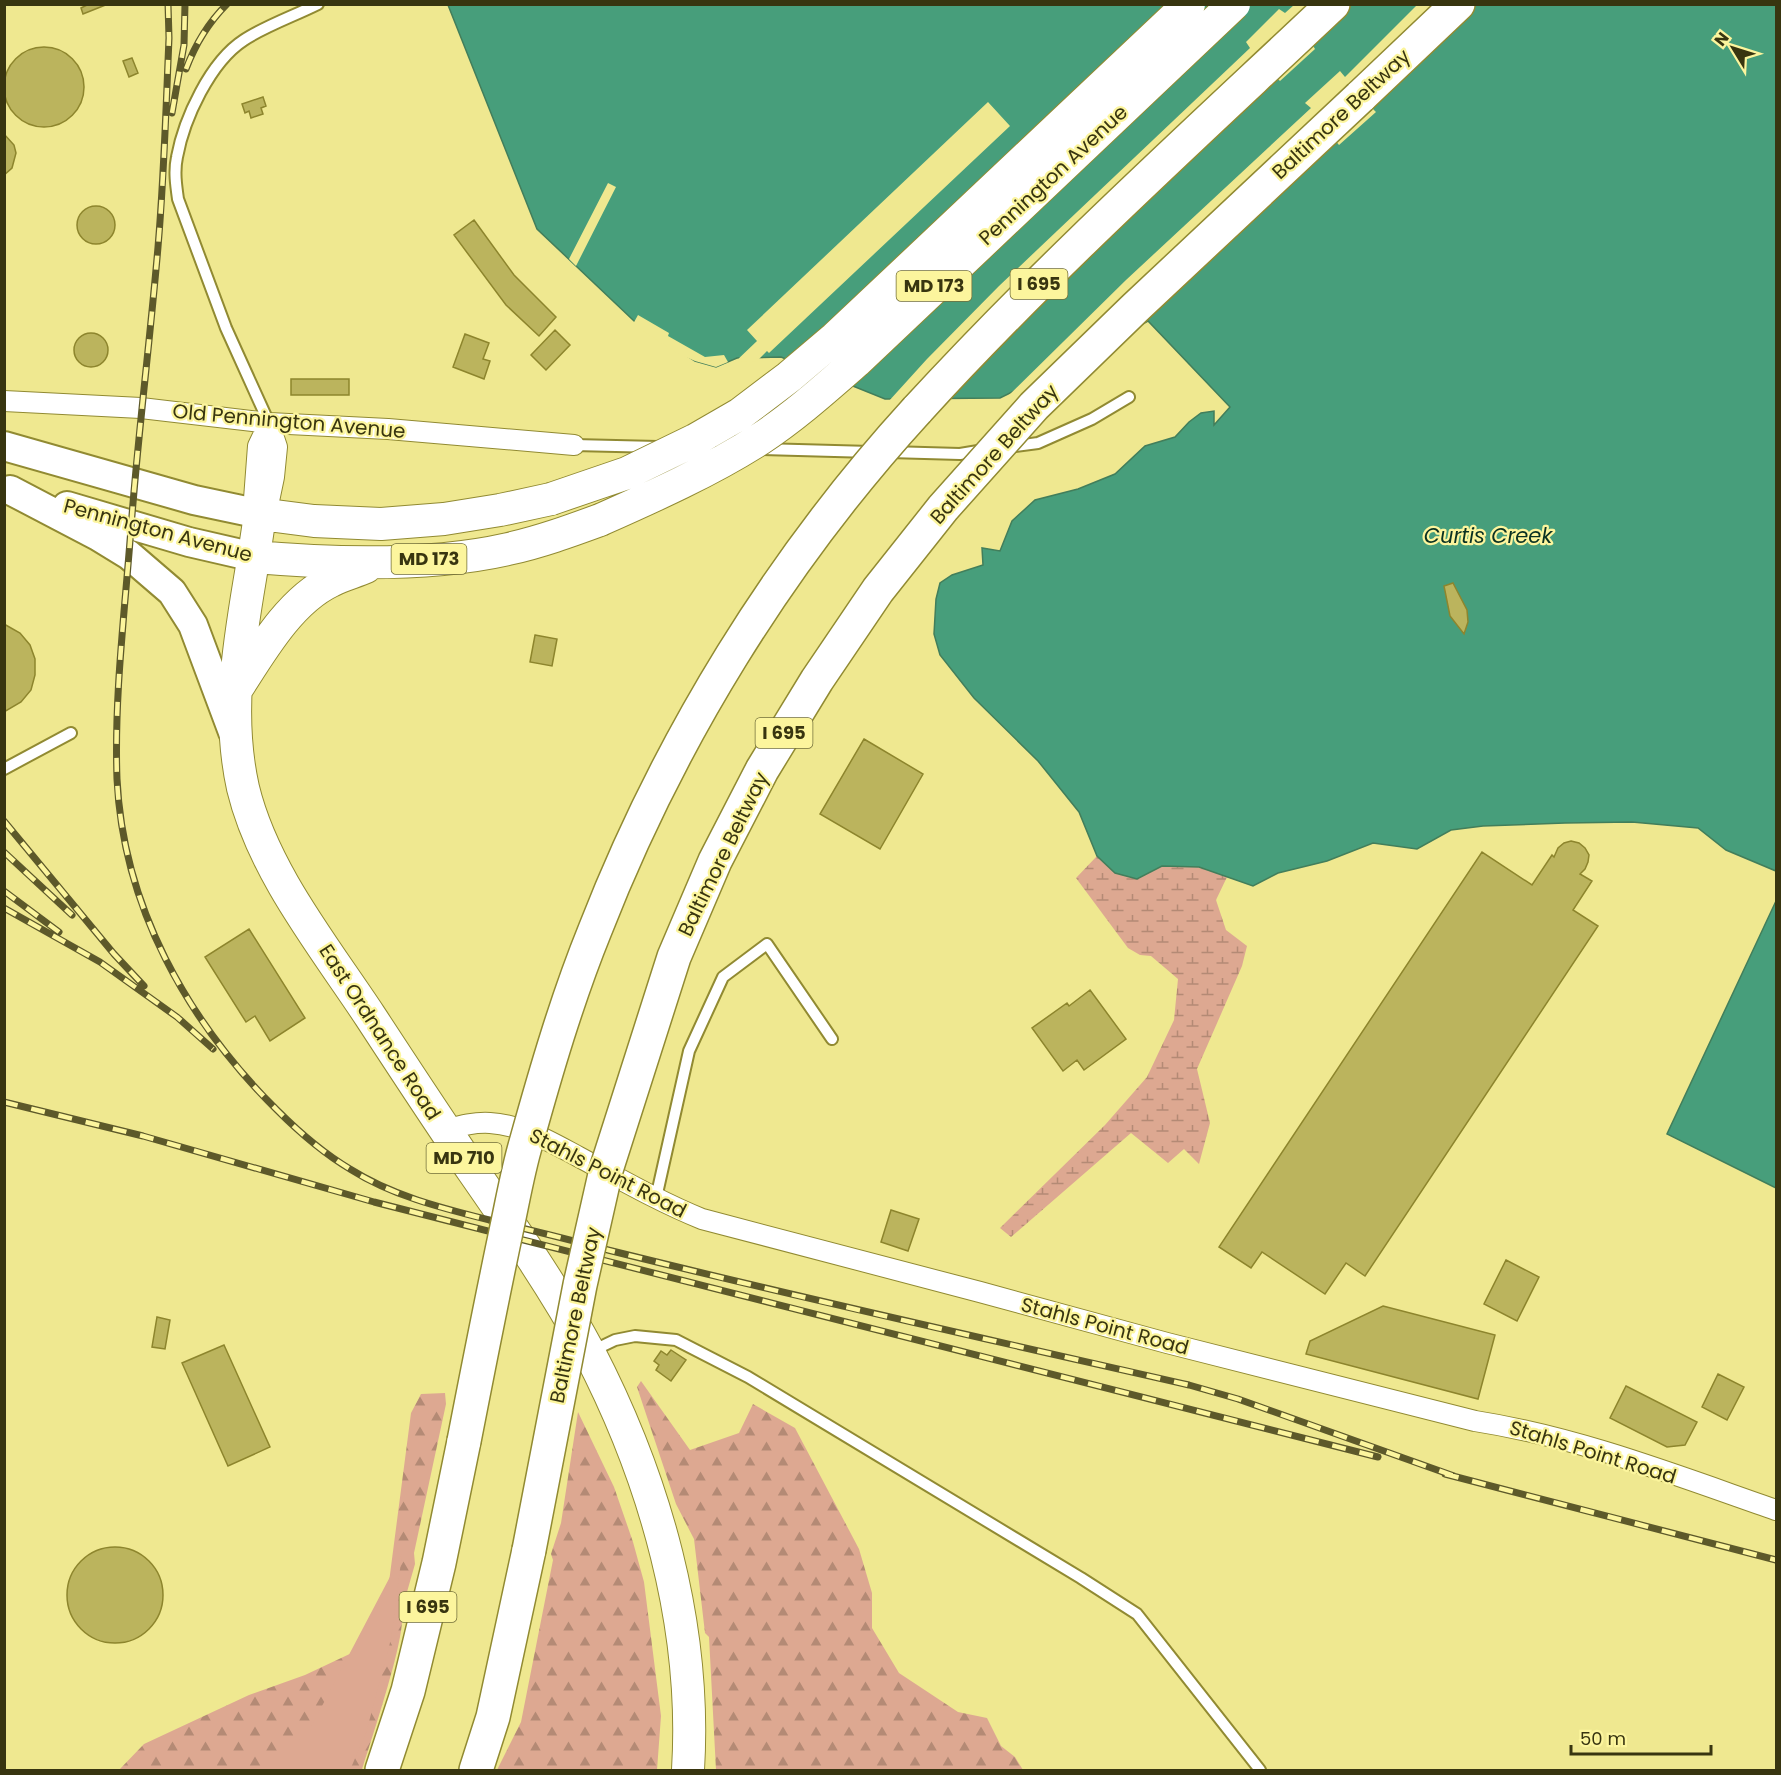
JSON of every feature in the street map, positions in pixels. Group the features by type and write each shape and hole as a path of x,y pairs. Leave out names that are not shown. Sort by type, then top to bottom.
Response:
{"highway":[{"name":"I 695","path":"382,1770 408,1690 439,1563 525,1146 563,1019 594,930 638,829 688,731 746,633 804,549 873,458 968,354 1073,249 1333,4"},
{"name":"Baltimore Beltway","path":"476,1770 493,1717 529,1550 580,1285 606,1170 674,957 715,861 768,760 817,680 878,590 943,508 1034,406 1458,4"}],"main road":[{"name":"Pennington Avenue","path":"4,446 194,500 314,521 381,524 455,517 551,499 627,473 695,440 740,414 789,377 835,338 1189,4"},
{"name":"Pennington Avenue","path":"7,489 189,542 254,557 306,562 382,562 452,557 508,549 600,520 711,467 760,438 811,402 1234,4"},
{"path":"7,489 99,536 129,555 172,592 193,625 237,741"},
{"name":"East Ordnance Road","path":"260,510 238,645 234,693 243,788 263,849 295,903 533,1259 589,1353 622,1422 649,1491 671,1572 686,1661 688,1770"},
{"path":"234,693 268,641 288,616 309,596 329,581 382,562"}],"street":[{"name":"Old Pennington Avenue","path":"4,401 141,408 269,423 388,429 574,446"},
{"name":"East Ordnance Road","path":"260,510 269,501 274,477 277,447 269,423"},
{"name":"Stahls Point Road","path":"445,1130 472,1123 491,1123 518,1128 542,1137 656,1198 702,1219 1167,1343 1475,1421 1513,1427 1578,1444 1776,1510"}],"lane":[{"path":"269,423 226,328 178,199 177,158 196,98 223,57 244,40 318,4"},
{"path":"726,449 960,454 1038,443 1092,419 1129,396"},
{"path":"574,446 703,448"},
{"path":"4,769 70,733"},
{"path":"656,1198 688,1051 723,977 767,944 832,1040"},
{"path":"589,1353 615,1340 635,1336 676,1340 748,1377 1082,1578 1137,1614 1260,1770"}],"green space":[{"path":"1150,806 1299,868 1278,873 1253,886 1227,877 1216,900 1226,930 1247,946 1242,966 1197,1069 1210,1123 1199,1164 1184,1149 1168,1163 1131,1133 1011,1237 1000,1228 1105,1125 1147,1077 1174,1020 1178,979 1151,956 1140,955 1128,948 1076,878 1097,856 1115,873"},
{"path":"641,1381 690,1450 739,1433 753,1404 795,1428 859,1549 872,1593 872,1628 899,1673 958,1712 987,1718 1001,1746 1015,1757 1023,1770 716,1770 709,1637 705,1633 694,1539 676,1504 637,1387"},
{"path":"445,1393 446,1404 414,1553 415,1564 401,1613 399,1641 362,1770 119,1770 144,1744 249,1695 305,1675 373,1643 386,1605 411,1413 421,1394"},
{"path":"578,1412 614,1487 644,1582 661,1716 657,1770 497,1770 521,1722 553,1560 551,1554 561,1523"},
{"path":"402,1554 391,1639 366,1733 350,1770 273,1770 312,1725"}],"water":[{"name":"Curtis Creek","path":"448,5 1776,5 1776,871 1726,850 1698,828 1632,822 1483,826 1451,830 1417,849 1373,843 1327,861 1278,873 1253,886 1199,867 1162,866 1137,879 1115,873 1097,856 1079,812 1038,761 974,698 940,655 934,634 936,599 940,583 952,575 983,565 982,548 1000,551 1012,521 1035,500 1078,489 1115,474 1145,446 1175,437 1201,413 1214,411 1214,425 1230,407 1148,321 1000,398 885,399 781,357 737,358 716,367 695,361 634,321 537,229"},
{"path":"1776,901 1776,1188 1667,1134"}],"pier":[{"path":"1294,5 1347,5 1310,41 1315,49 1280,81 1273,74 936,402 888,402 999,286 1250,48 1246,42 1279,9 1285,13"},
{"path":"1417,5 1475,5 1369,105 1376,112 1339,145 1333,138 1067,369 1006,398 1126,280 1311,108 1305,103 1340,71 1345,77"},
{"path":"988,102 1010,126 769,353 767,351 757,361 735,362 757,341 747,330"},
{"path":"608,183 616,187 576,266 569,259"},
{"path":"638,315 669,333 668,336 705,357 724,355 728,362 716,367 677,353 633,324"}],"building":[{"path":"89,4 108,4 83,14 81,8"},
{"path":"44,47 59,50 72,59 81,72 84,87 81,102 72,115 59,124 44,127 29,124 16,115 7,102 4,87 7,72 16,59 29,50"},
{"path":"132,58 138,73 129,77 123,61"},
{"path":"263,97 266,106 261,108 263,114 251,118 249,111 245,113 242,104"},
{"path":"4,134 14,145 16,153 12,168 4,175"},
{"path":"96,206 110,211 115,225 110,239 96,244 82,239 77,225 82,211"},
{"path":"474,220 514,275 556,317 539,336 506,305 454,235"},
{"path":"555,330 570,345 546,370 531,355"},
{"path":"91,333 103,338 108,350 103,362 91,367 79,362 74,350 79,338"},
{"path":"465,334 489,343 483,359 490,361 484,379 453,367"},
{"path":"291,379 349,379 349,395 291,395"},
{"path":"1453,583 1467,610 1468,622 1464,634 1450,616 1444,586"},
{"path":"4,624 20,633 30,645 35,659 35,675 31,690 21,702 4,712"},
{"path":"535,635 557,639 552,666 530,662"},
{"path":"864,739 923,774 880,849 820,814"},
{"path":"1571,841 1579,843 1589,855 1585,869 1580,874 1592,881 1573,910 1598,926 1365,1276 1346,1263 1325,1294 1262,1252 1251,1268 1219,1247 1482,852 1532,885 1552,855 1554,857 1558,848"},
{"path":"249,929 305,1018 270,1041 255,1016 246,1022 205,957"},
{"path":"1090,990 1126,1039 1084,1070 1077,1060 1063,1071 1032,1028 1067,1003 1069,1006"},
{"path":"891,1210 919,1219 908,1251 881,1242"},
{"path":"1506,1260 1539,1277 1517,1321 1484,1304"},
{"path":"1383,1306 1495,1335 1478,1399 1306,1354 1310,1341"},
{"path":"157,1317 170,1320 165,1349 152,1347"},
{"path":"224,1345 270,1447 228,1466 182,1363"},
{"path":"671,1350 686,1360 671,1381 656,1370 659,1365 654,1361 661,1351 667,1355"},
{"path":"1718,1374 1744,1387 1727,1420 1702,1407"},
{"path":"1626,1386 1697,1422 1685,1445 1667,1447 1610,1418"},
{"path":"115,1547 134,1550 149,1561 160,1576 163,1595 160,1614 149,1629 134,1640 115,1643 96,1640 81,1629 70,1614 67,1595 70,1576 81,1561 96,1550"}],"railway":[{"path":"168,4 169,38 162,195 121,653 117,716 117,779 122,826 132,872 147,916 188,1000 215,1039 245,1075 277,1110 330,1156 367,1179 402,1195 608,1250 1189,1385 1238,1399 1454,1476"},
{"path":"172,113 184,45 185,4"},
{"path":"186,69 203,35 227,4"},
{"path":"4,821 114,954 144,986"},
{"path":"4,852 72,915"},
{"path":"4,891 59,932"},
{"path":"4,908 100,962 177,1017 213,1049"},
{"path":"4,1102 143,1136 374,1202 1378,1457"},
{"path":"1445,1474 1776,1560"}]}
